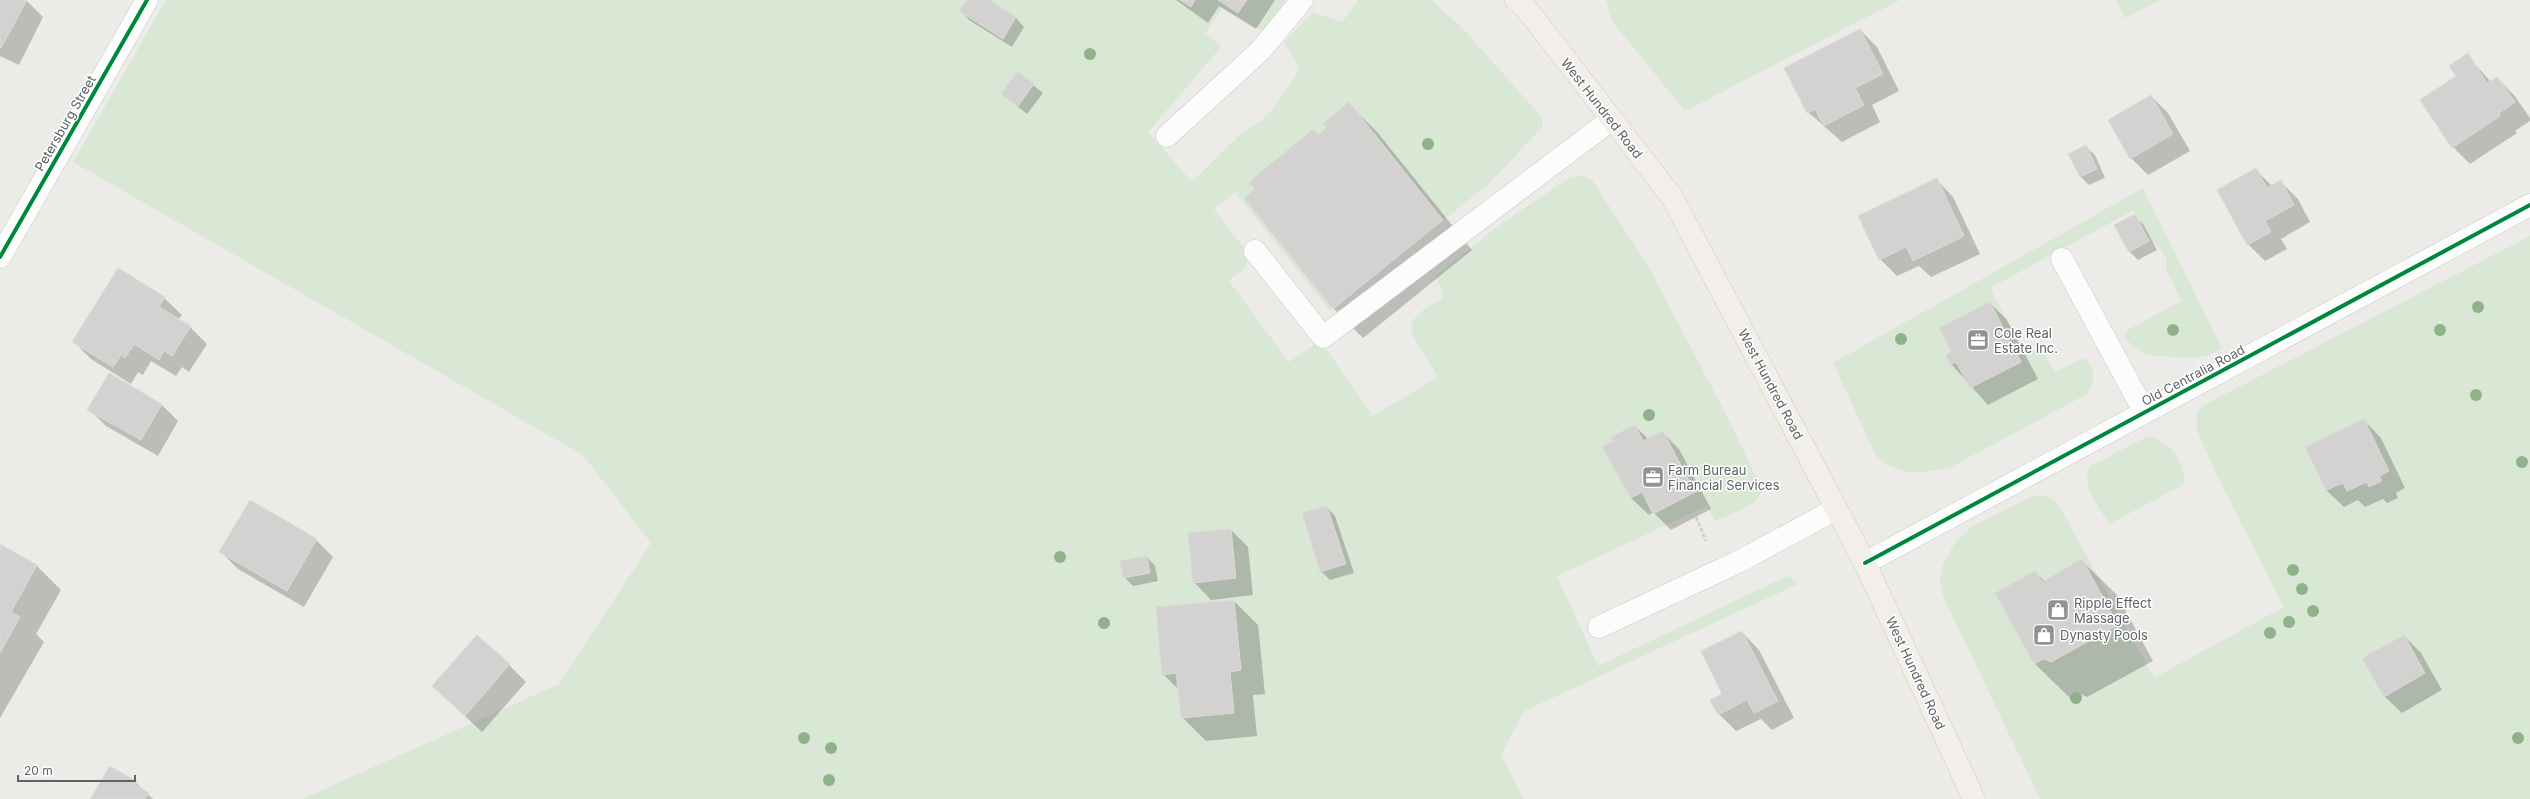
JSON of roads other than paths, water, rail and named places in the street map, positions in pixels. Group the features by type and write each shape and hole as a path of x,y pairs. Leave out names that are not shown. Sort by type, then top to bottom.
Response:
{"main road":[{"name":"West Hundred Road","path":"1525,2 1611,120 1672,197 1836,509 1866,563 1974,799"}],"street":[{"name":"Petersburg Street","path":"0,257 147,0"},
{"path":"1167,136 1260,51 1302,0"},
{"path":"1255,251 1323,337 1611,120"},
{"name":"Old Centralia Road","path":"1866,563 2144,411 2530,206"},
{"path":"2062,259 2144,411"},
{"path":"1599,627 1740,561 1836,509"}],"place":[{"name":"Cole Real Estate Inc.","path":"1978,340"},
{"name":"Farm Bureau Financial Services","path":"1653,477"},
{"name":"Ripple Effect Massage","path":"2058,610"},
{"name":"Dynasty Pools","path":"2044,635"}]}
